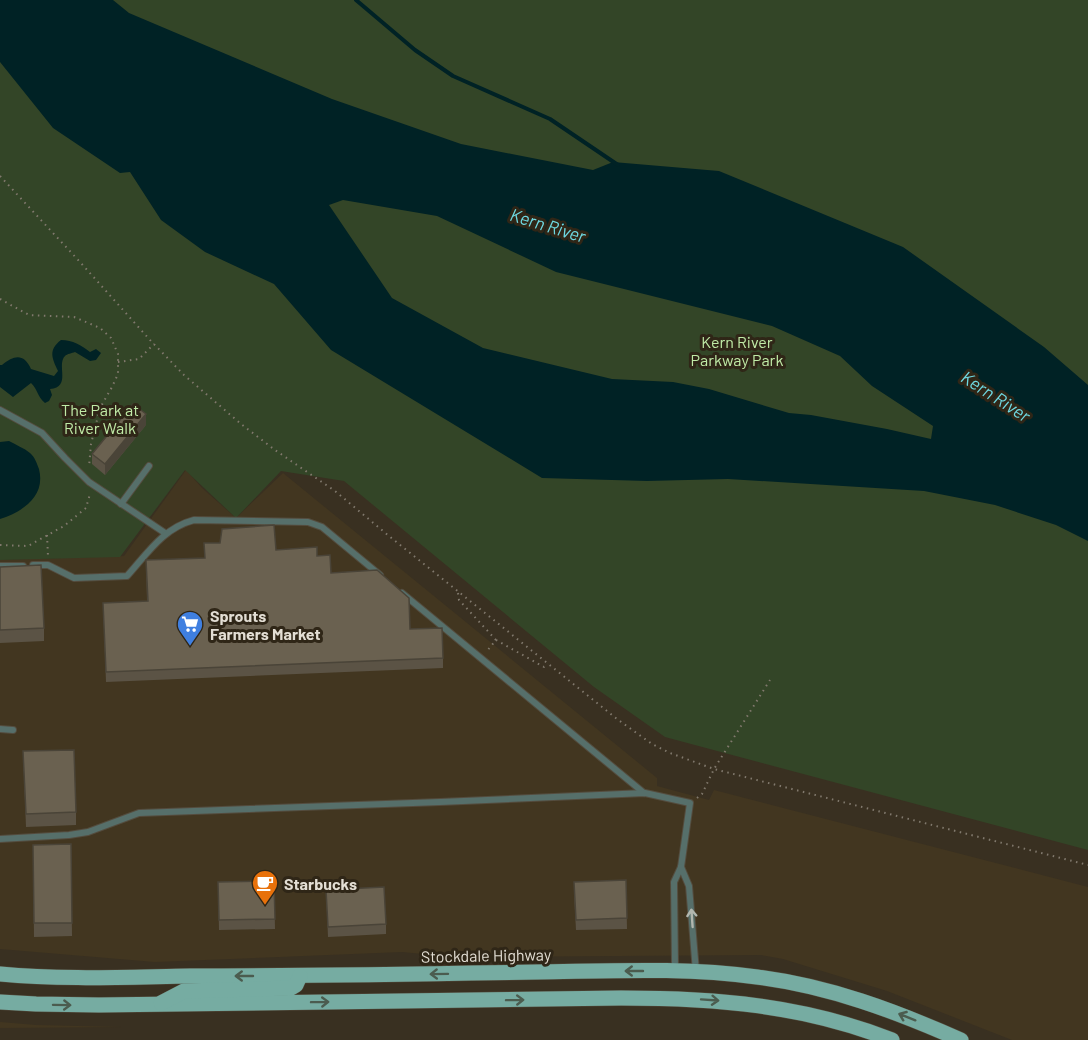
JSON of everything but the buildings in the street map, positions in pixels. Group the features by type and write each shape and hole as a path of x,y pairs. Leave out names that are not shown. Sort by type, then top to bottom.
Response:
{"main road":[{"name":"Stockdale Highway","path":"0,974 96,978 696,972 757,977 839,994 892,1011 961,1040"},
{"path":"158,1004 184,991 291,988 296,985 300,976"},
{"path":"0,1002 78,1005 694,999 739,1002 805,1013 892,1040"}],"lane":[{"path":"0,410 42,432 89,482 165,534"},
{"path":"121,504 149,466"},
{"path":"0,566 48,565 74,578 127,576 165,534 181,523 194,520 308,522 322,527 384,578"},
{"path":"393,585 645,793"},
{"path":"0,729 13,730"},
{"path":"0,839 88,832 139,813 645,793 690,803 681,867 674,882 675,971"},
{"path":"681,867 689,886 696,972"}],"path":[{"path":"0,176 184,375 241,424 335,491 617,719 652,744 714,769 1088,865"},
{"path":"0,299 29,315 74,317 100,328 111,338 118,354 118,374 100,408 91,444 90,495 86,508 64,526 28,546 0,545"},
{"path":"118,362 139,359 154,344"},
{"path":"47,535 48,565"},
{"path":"458,592 459,600 496,640 544,667 549,664"},
{"path":"482,658 496,640"},
{"path":"690,803 702,794 714,769 770,680"}],"shaded area":[{"path":"186,470 202,488 236,518 283,473 657,778 657,786 709,800 714,790 1088,887 1088,1040 1012,1040 887,991 783,959 761,955 455,957 402,952 155,962 0,949 0,560 124,556"},
{"path":"0,1022 36,1025 122,1027 0,1028"}],"green space":[{"name":"Kern River Parkway Park","path":"0,0 1088,0 1088,850 665,737 594,687 344,481 281,471 236,518 185,470 120,557 0,560"}],"water":[{"name":"Kern River","path":"0,0 113,0 129,13 332,99 461,144 593,170 613,162 719,171 903,247 1044,347 1088,385 1088,541 1056,525 995,505 924,491 728,479 647,481 542,478 331,350 274,284 205,252 161,220 130,172 120,173 53,128 0,62","holes":["343,200 437,216 556,272 772,326 840,356 872,386 933,426 931,439 811,415 789,413 709,389 673,382 612,379 483,348 392,298 329,205"]},
{"path":"61,340 77,343 90,352 96,349 101,353 96,360 90,361 75,352 65,356 62,365 62,380 57,387 50,389 52,395 45,403 31,383 13,397 0,387 0,365 18,357 25,360 31,369 54,376 58,371 53,351"},
{"path":"9,441 32,455 36,461 39,469 39,488 36,495 24,507 0,519 0,442"}],"waterway":[{"path":"356,0 415,50 453,76 550,119 618,165"}],"place":[{"name":"Sprouts Farmers Market","path":"190,647"},
{"name":"Starbucks","path":"265,906"}],"park label":[{"name":"The Park at River Walk","path":"100,418"}]}
